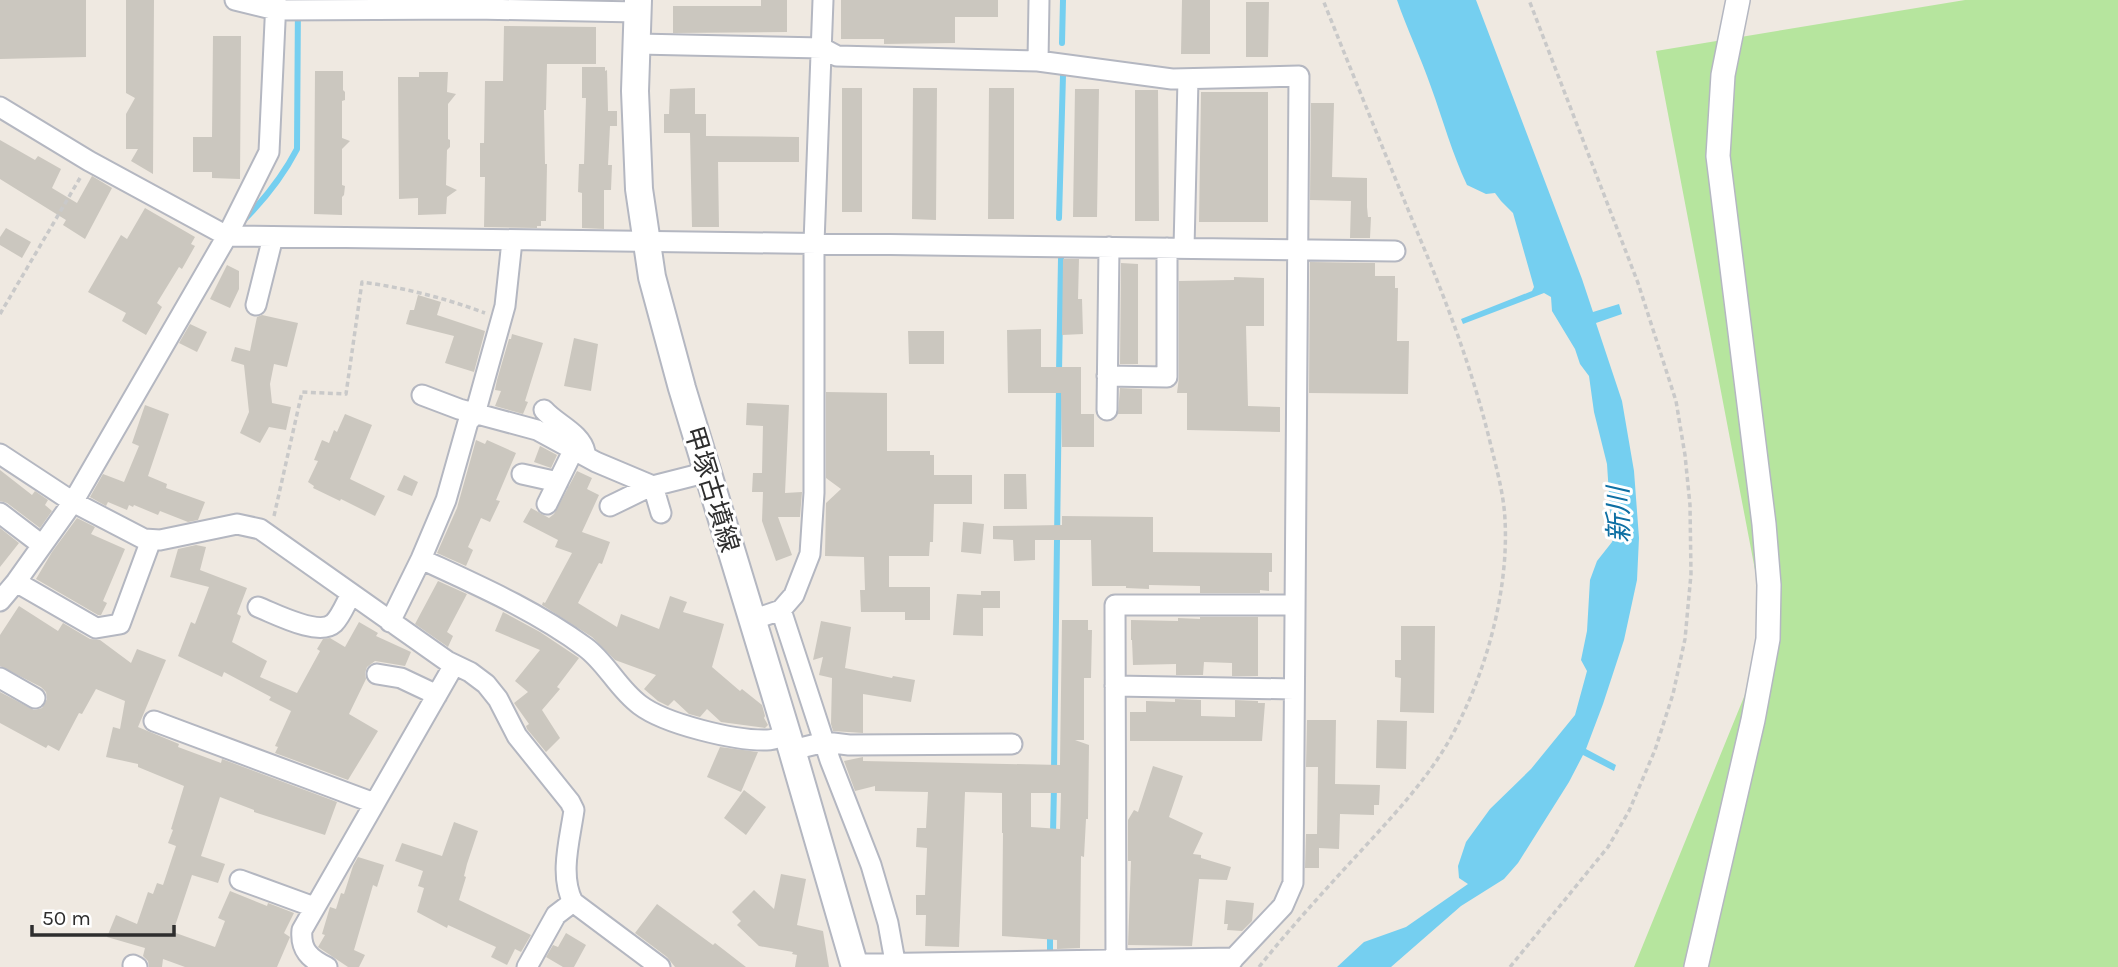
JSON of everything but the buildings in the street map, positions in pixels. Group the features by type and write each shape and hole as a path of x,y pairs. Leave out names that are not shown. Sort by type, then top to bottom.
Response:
{"main road":[{"name":"甲塚古墳線","path":"638,6 635,90 639,189 652,277 682,388 855,966"}],"street":[{"path":"235,0 276,5 475,9 638,6"},
{"path":"752,620 781,610 794,595 810,554 814,493 814,243 823,0"},
{"path":"1038,0 1038,61"},
{"path":"1696,967 1753,720 1768,639 1769,585 1763,524 1718,156 1723,75 1738,0"},
{"path":"0,601 73,502 227,236 269,152 276,5"},
{"path":"638,44 822,48 837,56 1038,61 1172,79 1299,76 1293,883 1283,906 1231,962 855,966"},
{"path":"1107,376 1167,377 1188,79"},
{"path":"0,107 89,161 227,236 1395,251"},
{"path":"256,305 273,237"},
{"path":"390,622 446,500 468,422 475,414 505,306 512,241"},
{"path":"1107,410 1109,247"},
{"path":"422,395 475,414 537,430 653,486 661,513"},
{"path":"544,410 584,446 558,482 547,504"},
{"path":"0,454 73,502 144,540 176,538 237,524 260,529 390,622 486,684 498,699 517,736 574,810 566,873 567,890 573,902 660,967"},
{"path":"610,506 653,486 708,472"},
{"path":"522,474 558,482"},
{"path":"0,513 42,545"},
{"path":"16,582 96,628 120,624 151,540"},
{"path":"421,559 502,596 587,648 640,705 685,725 722,734 790,743 1012,744"},
{"path":"258,607 320,629 336,621 351,594"},
{"path":"1116,963 1115,605 1295,606"},
{"path":"781,610 825,742 871,865 888,923 896,965"},
{"path":"327,967 313,961 305,952 301,941 302,930 454,665"},
{"path":"377,674 401,678 437,695"},
{"path":"0,678 35,698"},
{"path":"1115,687 1294,689"},
{"path":"153,721 374,803"},
{"path":"240,880 314,907"},
{"path":"527,967 556,915 573,902"}],"path":[{"path":"1259,967 1401,807 1427,775 1450,739 1469,701 1496,620 1504,575 1505,520 1480,399 1449,309 1323,0"},
{"path":"1510,967 1608,847 1629,811 1655,750 1673,694 1685,639 1691,574 1690,505 1676,401 1638,283 1529,0"},
{"path":"0,314 89,161"},
{"path":"270,536 302,392 346,394 362,282 399,287 449,300 492,316 500,326"}],"green space":[{"path":"1965,0 2118,0 2118,967 1634,967 1768,638 1656,51"}],"water":[{"name":"新川","path":"1397,0 1476,0 1593,312 1619,304 1622,314 1596,323 1622,401 1634,471 1639,538 1637,580 1624,640 1586,749 1616,765 1614,771 1583,755 1518,863 1504,879 1461,906 1391,967 1337,967 1364,942 1406,927 1468,884 1459,878 1458,866 1466,842 1490,809 1531,769 1575,715 1587,671 1581,660 1587,631 1590,580 1597,561 1612,542 1614,535 1607,464 1594,412 1589,376 1552,311 1551,297 1544,293 1463,324 1461,319 1532,291 1534,287 1513,213 1495,193 1486,194 1467,185"}],"waterway":[{"path":"242,222 272,188 297,149 298,0"},
{"path":"1062,43 1063,0"},
{"path":"1059,218 1063,75"},
{"path":"1059,372 1061,259"},
{"path":"1054,771 1059,387"},
{"path":"1053,834 1054,786"},
{"path":"1050,933 1050,952"}]}
